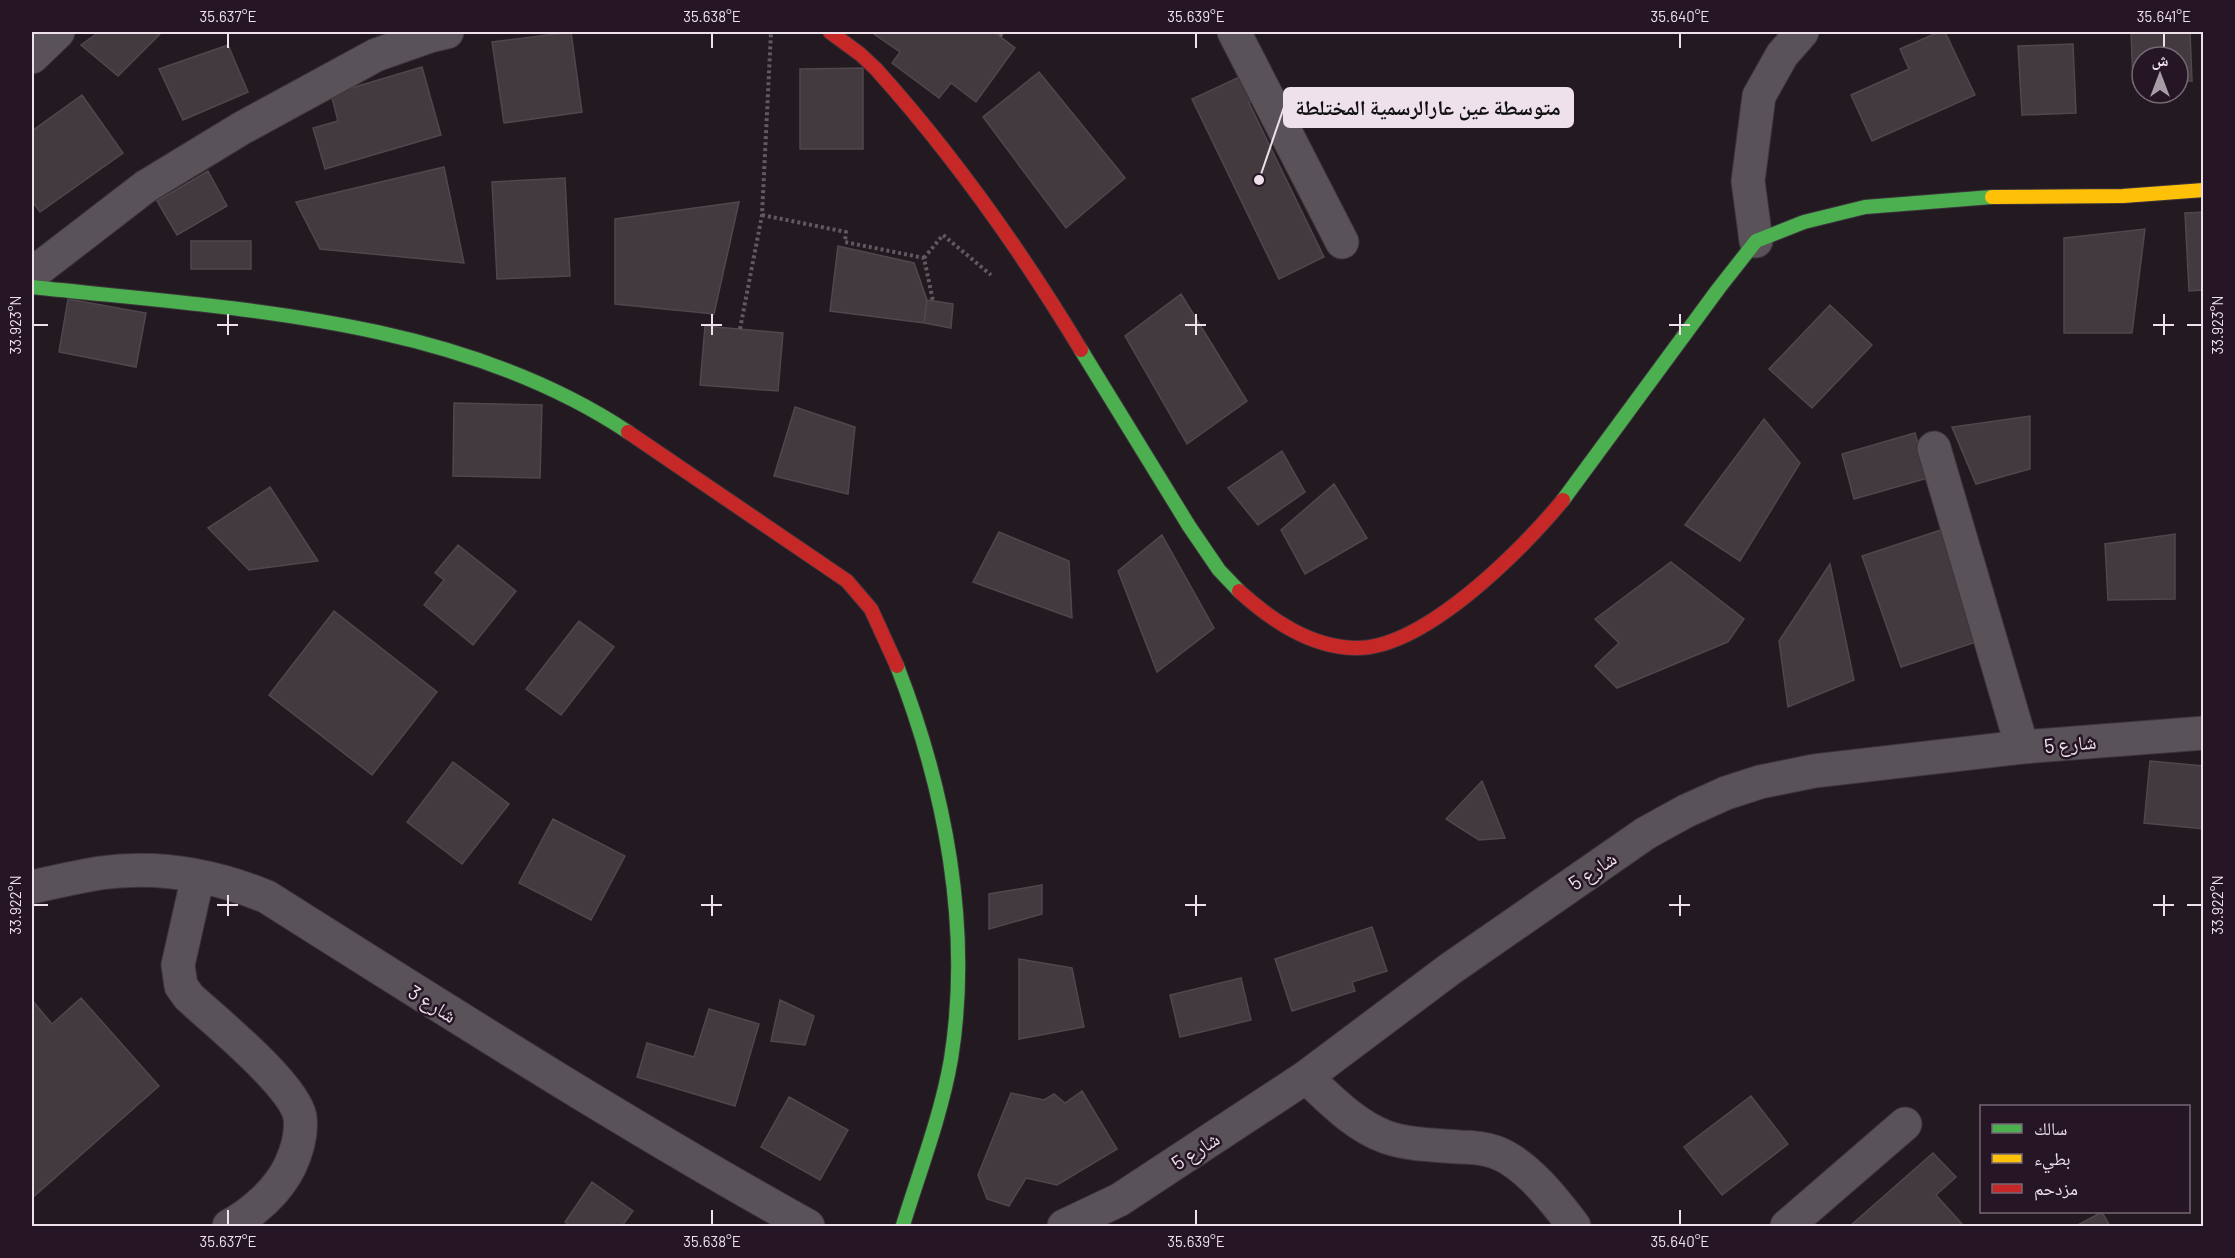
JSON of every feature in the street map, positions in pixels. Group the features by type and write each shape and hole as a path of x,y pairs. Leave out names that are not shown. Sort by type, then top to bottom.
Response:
{"street":[{"path":"32,57 58,32"},
{"path":"32,274 145,187 242,128 376,55 447,32"},
{"path":"830,32 869,62 962,171 1017,249 1220,571 1246,597 1297,631 1319,643 1360,649 1381,644 1407,633 1445,611 1481,584 1537,531 1562,502 1756,241 1804,222 1865,207 2002,196 2123,196 2204,190"},
{"path":"1234,32 1342,242"},
{"path":"1756,241 1748,181 1759,96 1782,55 1802,32"},
{"path":"32,287 234,310 345,327 392,337 513,372 586,406 622,427 725,500 832,570 857,591 877,618 911,700 925,746 944,828 958,945 955,1027 948,1074 901,1226"},
{"path":"1934,448 2022,747"},
{"name":"شارع 5","path":"1064,1227 1119,1200 1306,1077 1450,969 1647,833 1686,811 1726,793 1814,771 2022,747 2204,733"},
{"name":"شارع 3","path":"32,887 101,873 163,870 242,887 267,897 490,1039 649,1136 808,1227"},
{"path":"198,876 178,965 182,986 189,997 278,1079 295,1102 300,1116 300,1134 293,1161 285,1178 262,1203 229,1227"},
{"path":"1306,1077 1342,1110 1365,1127 1387,1137 1427,1145 1480,1148 1509,1160 1524,1169 1574,1227"},
{"path":"1787,1227 1905,1124"}],"path":[{"path":"740,329 762,216 771,32"},
{"path":"762,216 846,232 846,242 924,258"},
{"path":"924,258 943,235 994,277 1017,249"},
{"path":"924,258 933,301"}],"building":[{"path":"99,32 162,32 118,76 81,45"},
{"path":"571,32 582,112 504,123 492,42"},
{"path":"871,32 994,32 1015,48 976,102 951,83 939,98 892,63 900,52"},
{"path":"1939,32 1945,32 1975,95 1872,141 1851,95 1909,69 1900,49"},
{"path":"2131,32 2190,32 2192,81 2190,81 2190,45 2132,45"},
{"path":"2073,44 2076,113 2022,115 2018,46"},
{"path":"228,45 248,92 183,120 159,69"},
{"path":"422,67 441,135 325,169 313,128 338,121 331,94"},
{"path":"863,68 863,149 800,149 800,69"},
{"path":"1039,72 1125,178 1066,228 983,117"},
{"path":"1248,73 1260,97 1249,103 1324,257 1279,279 1192,99"},
{"path":"82,95 123,153 40,212 32,201 32,131"},
{"path":"444,167 464,263 320,249 296,202"},
{"path":"208,171 227,206 177,235 157,201"},
{"path":"565,178 570,276 497,279 492,182"},
{"path":"739,202 714,314 615,304 615,219"},
{"path":"2204,212 2204,290 2189,291 2185,213"},
{"path":"2145,229 2132,333 2064,333 2064,238"},
{"path":"191,241 251,241 251,269 191,269"},
{"path":"838,246 914,263 927,300 924,323 830,311"},
{"path":"1181,294 1247,401 1187,444 1125,336"},
{"path":"68,299 146,313 136,367 59,352"},
{"path":"927,300 953,304 951,328 924,323"},
{"path":"1830,305 1872,345 1812,408 1769,369"},
{"path":"705,326 783,333 778,391 700,385"},
{"path":"454,403 542,405 540,478 453,476"},
{"path":"795,407 855,427 848,494 774,476"},
{"path":"2030,416 2030,469 1976,484 1952,427"},
{"path":"1764,419 1800,463 1740,561 1685,525"},
{"path":"1915,433 1928,478 1854,499 1842,454"},
{"path":"1282,451 1305,492 1258,525 1228,488"},
{"path":"1334,484 1367,538 1305,574 1281,530"},
{"path":"270,487 318,561 249,570 208,528"},
{"path":"1947,528 1985,639 1901,667 1862,556"},
{"path":"999,532 1069,561 1072,618 973,582"},
{"path":"2175,534 2175,599 2108,600 2105,544"},
{"path":"1162,535 1214,628 1157,672 1118,571"},
{"path":"458,545 516,591 473,645 424,605 444,580 435,573"},
{"path":"1671,562 1744,619 1728,642 1617,688 1595,666 1619,643 1595,619"},
{"path":"1830,564 1854,680 1788,707 1779,641"},
{"path":"334,611 437,692 372,775 269,695"},
{"path":"579,621 614,647 561,715 526,689"},
{"path":"2150,761 2204,766 2204,829 2144,823"},
{"path":"453,762 509,804 462,864 407,822"},
{"path":"1482,781 1505,838 1479,840 1446,819"},
{"path":"553,819 625,856 591,920 519,883"},
{"path":"1042,885 1042,914 989,929 989,894"},
{"path":"1372,927 1387,971 1352,982 1355,991 1292,1011 1275,959"},
{"path":"1019,959 1072,968 1084,1027 1019,1039"},
{"path":"1241,978 1251,1020 1180,1037 1170,995"},
{"path":"81,998 159,1086 32,1198 32,1000 52,1024"},
{"path":"780,1000 814,1016 805,1045 771,1041"},
{"path":"709,1009 759,1024 735,1106 637,1077 647,1043 694,1057"},
{"path":"1082,1091 1117,1149 1057,1185 1026,1178 1009,1206 987,1199 978,1175 1011,1093 1044,1100 1054,1094 1065,1103"},
{"path":"1751,1096 1788,1144 1722,1195 1684,1147"},
{"path":"789,1097 848,1130 820,1180 761,1147"},
{"path":"1933,1153 1956,1177 1936,1195 1963,1225 1850,1226"},
{"path":"592,1182 633,1211 622,1226 571,1226 565,1222"},
{"path":"2103,1213 2110,1226 2076,1226"}],"traffic: fast":[{"path":"1563,500 1756,241 1804,222 1865,207 1992,197"},
{"path":"32,287 263,312 416,341 490,364 561,394 628,432"},
{"path":"1081,350 1189,526 1219,570 1239,591"},
{"path":"897,666 929,761 941,810 956,909 958,959 957,1009 947,1080 903,1225"}],"traffic: slow":[{"path":"1992,197 2123,196 2204,190"}],"traffic: jam":[{"path":"830,32 876,69 960,170 1010,240 1081,350"},
{"path":"628,432 847,581 871,609 897,666"},
{"path":"1239,591 1278,622 1322,643 1355,648 1382,644 1410,633 1469,594 1523,544 1563,500"}],"place":[{"name":"متوسطة عين عارالرسمية المختلطة","path":"1259,180"}]}
